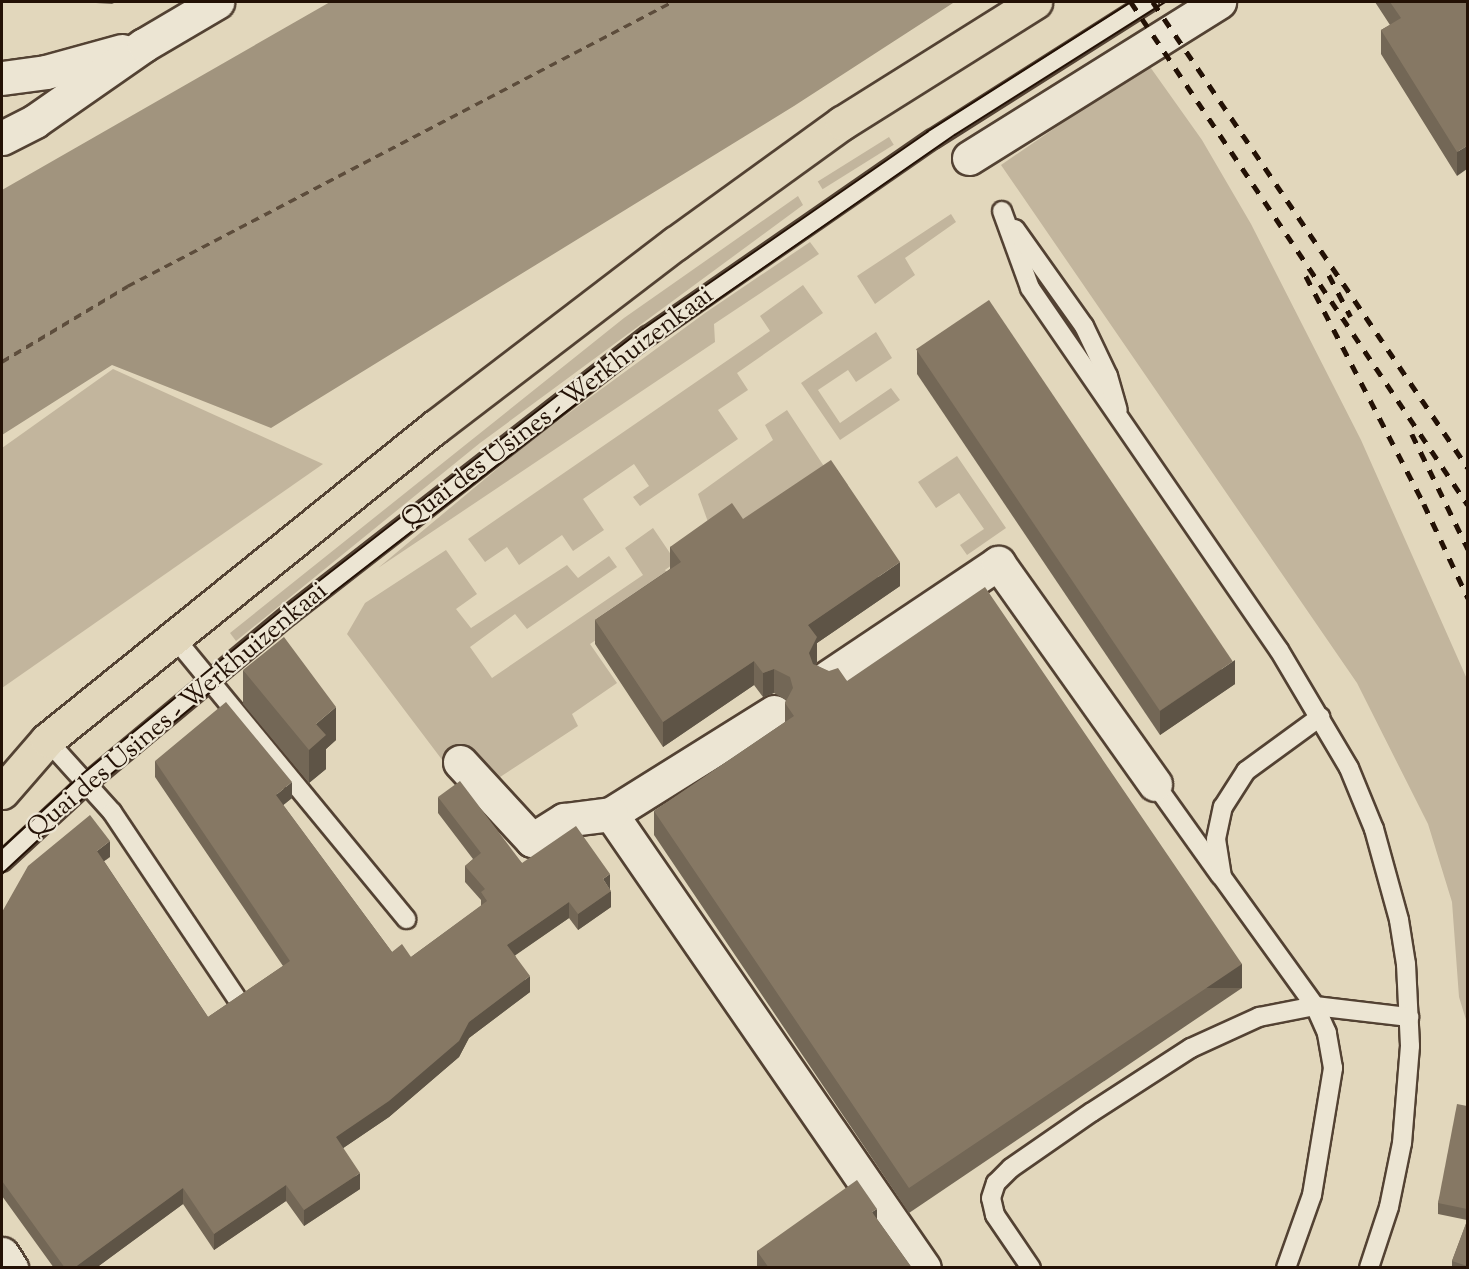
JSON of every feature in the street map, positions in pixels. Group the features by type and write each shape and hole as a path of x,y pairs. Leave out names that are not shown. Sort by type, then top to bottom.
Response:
{"main road":[{"name":"Quai des Usines - Werkhuizenkaai","path":"2,792 43,744 173,636 435,426 676,243 842,123 1035,2"},
{"path":"2,767 43,744"}],"street":[{"path":"2,138 63,102 144,45 217,2"},
{"path":"969,158 1219,2"},
{"path":"2,78 46,72 144,45"},
{"path":"2,94 46,72"},
{"path":"828,677 998,564 1155,784"},
{"path":"460,762 532,840 564,820 611,814 774,712"},
{"path":"611,814 924,1268"},
{"path":"2,1254 11,1268"}],"lane":[{"name":"Quai des Usines - Werkhuizenkaai","path":"2,862 86,784 210,681 409,520 648,336 933,139 1149,2"},
{"path":"1123,429 1108,376 1084,326 1002,211 1030,288 1123,429 1279,650 1320,717 1349,768 1390,881 1406,964 1409,1017 1402,1143 1389,1207 1372,1266"},
{"path":"173,636 406,920"},
{"path":"1222,877 1216,839 1223,807 1246,771 1320,717"},
{"path":"43,744 112,812 236,997"},
{"path":"1155,784 1315,1006 1328,1033 1333,1068 1331,1099 1312,1195 1286,1268"},
{"path":"1031,1268 995,1215 991,1198 996,1183 1011,1168 1191,1048 1259,1017 1315,1006 1409,1017"}],"shaded area":[{"path":"330,2 953,3 794,106 271,428 112,365 2,435 2,190"},
{"path":"1148,64 1202,140 1251,224 1361,440 1467,679 1467,1023 1459,997 1452,902 1428,824 1357,683 1001,165"},
{"path":"889,137 894,145 823,189 818,182"},
{"path":"798,196 803,205 480,443 236,641 230,633 624,318"},
{"path":"951,214 956,222 905,258 915,275 875,304 857,276"},
{"path":"810,242 819,254 714,324 715,342 378,568 528,443 705,313"},
{"path":"803,285 823,313 737,373 748,390 718,410 738,439 640,506 633,497 649,486 634,464 583,499 604,530 573,551 562,535 519,565 507,547 485,562 468,539 770,331 760,316"},
{"path":"876,332 892,358 856,382 848,370 818,390 840,423 891,388 900,400 840,440 801,383"},
{"path":"113,369 323,464 2,688 2,448"},
{"path":"787,410 833,480 713,536 698,494 773,440 765,425"},
{"path":"957,456 1006,528 967,555 960,545 984,529 959,493 936,508 918,482"},
{"path":"653,528 676,562 665,570 678,585 590,644 617,683 572,714 578,726 494,781 446,765 347,634 365,603 446,550 477,594 456,609 471,628 567,565 578,578 609,556 617,567 527,629 515,614 470,647 492,678 643,575 625,548"}],"building":[{"path":"1390,2 1467,2 1467,146 1457,152 1381,30 1401,18"},
{"path":"989,300 1233,661 1160,711 916,349"},
{"path":"831,460 900,562 808,625 817,637 809,653 813,664 829,671 838,668 847,681 985,587 1242,964 909,1188 654,811 794,716 785,703 793,688 790,677 774,669 763,673 754,661 663,722 595,620 681,562 670,547 732,503 743,519"},
{"path":"284,637 336,707 316,724 326,735 309,750 243,670"},
{"path":"226,702 292,782 276,795 392,952 402,944 411,957 487,901 481,892 485,889 465,866 481,853 438,797 460,781 522,863 576,826 610,874 603,879 611,891 578,914 569,902 507,945 530,976 469,1022 459,1041 389,1101 336,1137 360,1173 304,1210 286,1185 214,1234 183,1188 74,1268 65,1268 2,1181 2,912 28,866 90,815 110,841 97,851 208,1017 290,961 155,761"},
{"path":"1457,1104 1467,1106 1467,1209 1438,1203"},
{"path":"857,1180 877,1209 872,1212 912,1268 769,1268 757,1251"},
{"path":"1467,1221 1467,1266 1452,1261"}],"ferry route":[{"path":"2,361 127,286 671,2"},
{"path":"2,363 128,287 674,2"}],"tram line":[{"path":"2,848 80,776 283,609 643,329 927,132 1131,2"},
{"path":"2,874 92,790 294,623 654,344 955,135 1165,2"}],"railway":[{"path":"1131,2 1468,505"},
{"path":"1153,2 1468,468"},
{"path":"1329,275 1351,317"},
{"path":"1306,276 1424,504 1468,598"},
{"path":"1412,434 1468,549"}]}
